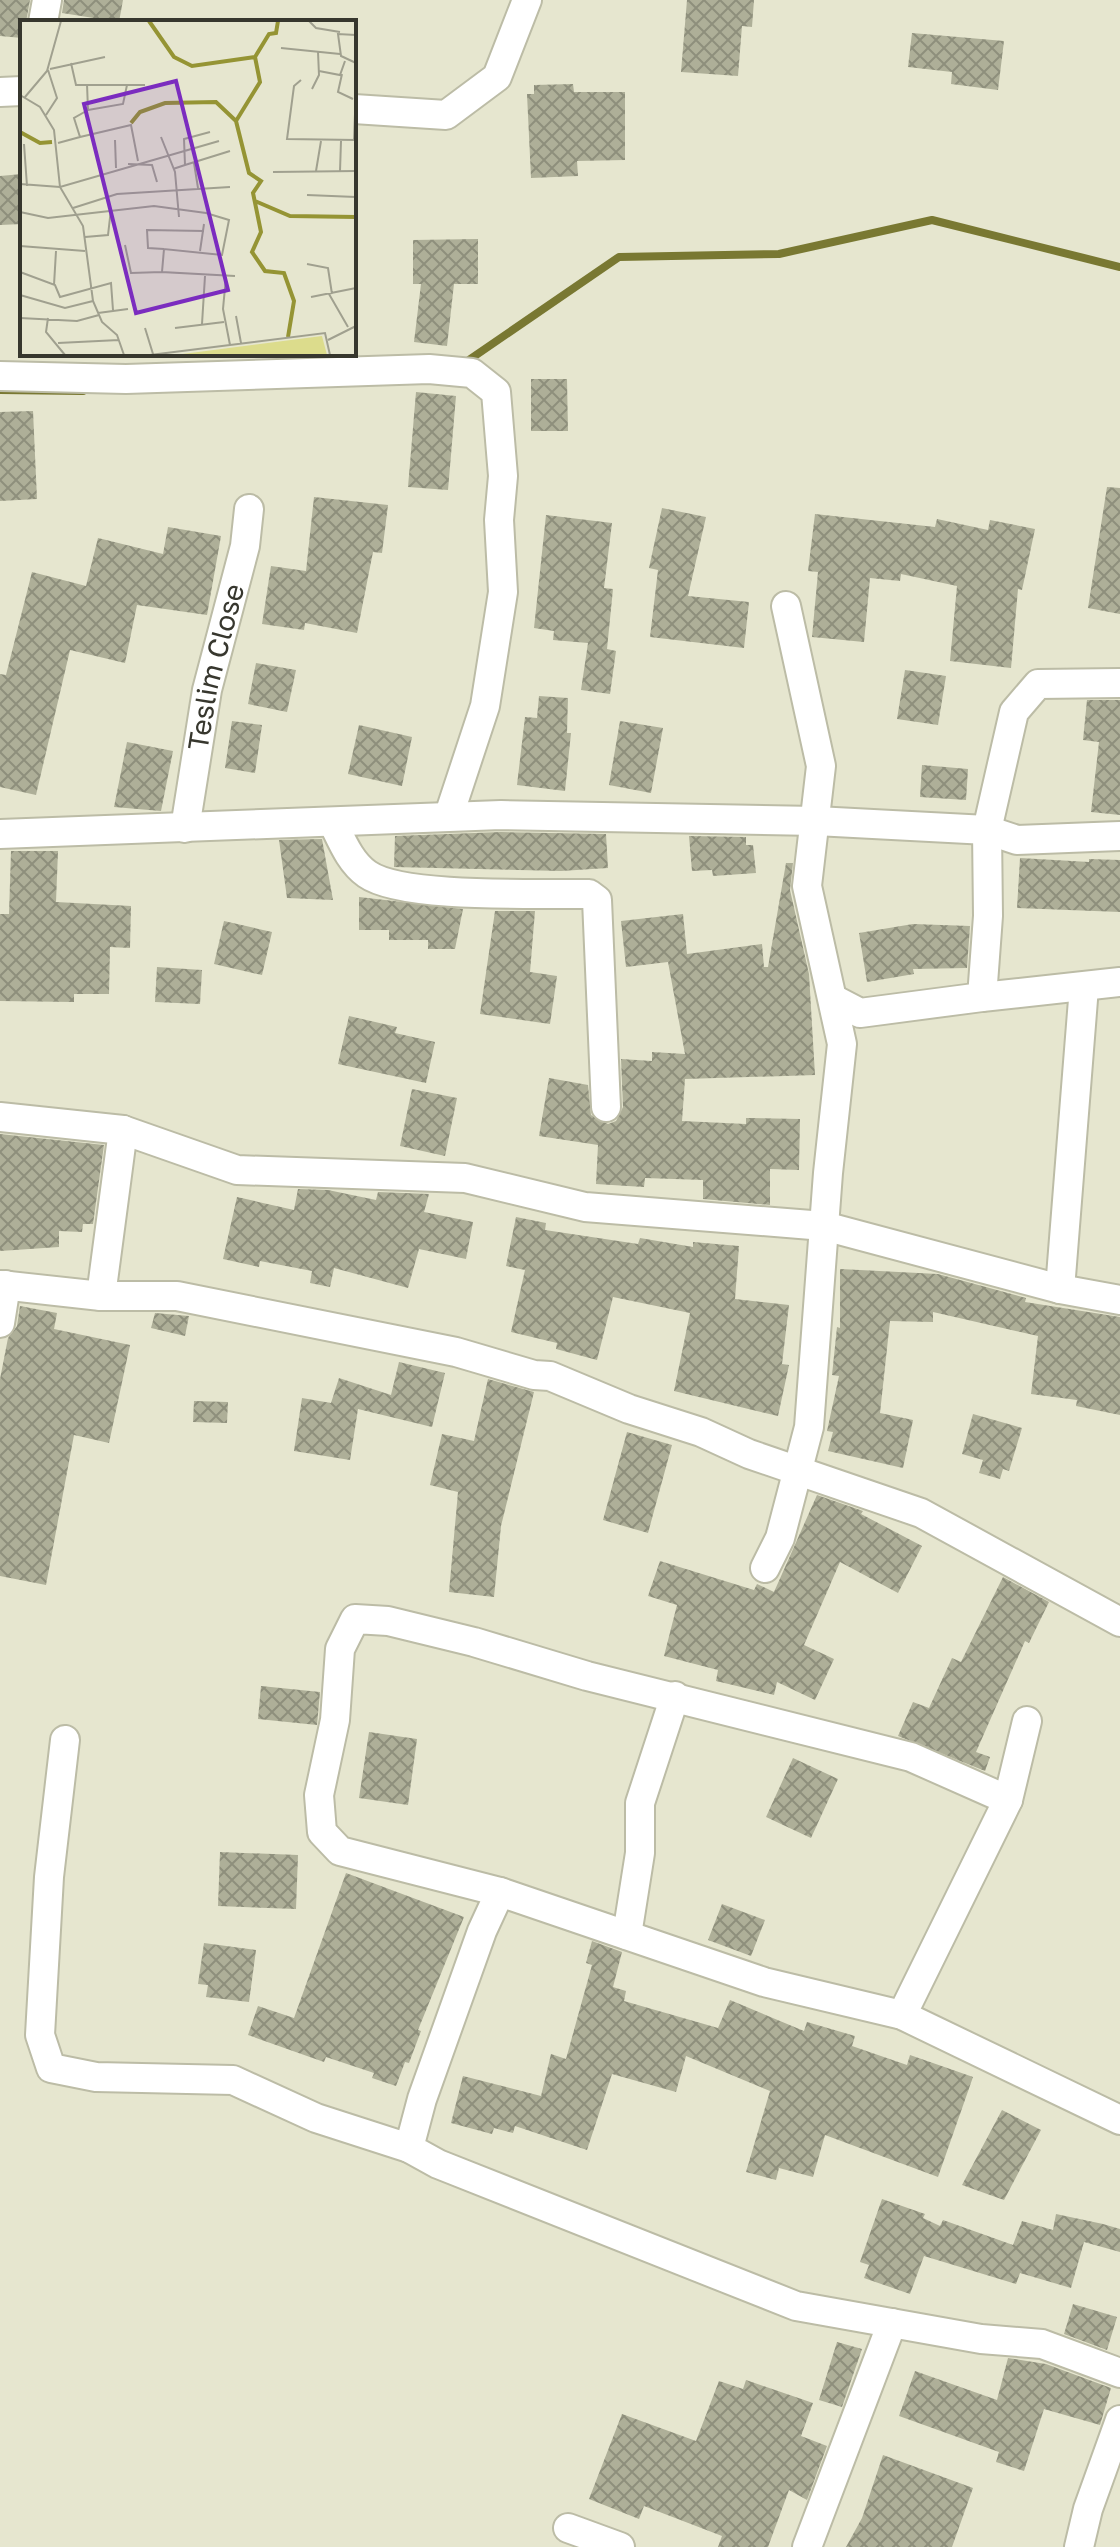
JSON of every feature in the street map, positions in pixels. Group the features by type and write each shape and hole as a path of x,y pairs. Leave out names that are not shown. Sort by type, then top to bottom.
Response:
{"street":[{"path":"43,20 47,0"},
{"path":"356,109 446,115 497,77 527,0"},
{"path":"0,92 20,91"},
{"path":"0,376 126,379 429,369 472,373 496,392 503,476 499,520 503,592 485,706 449,815"},
{"name":"Teslim Close","path":"185,828 207,690 245,546 249,509"},
{"path":"765,1568 780,1538 809,1427 842,1044 835,1000 807,886 821,766 786,606"},
{"path":"982,997 988,916 987,830 1014,712 1024,696 1038,684 1120,683"},
{"path":"0,834 333,823 449,815 816,821 987,830 1017,840 1120,836"},
{"path":"333,823 353,860 383,883 424,889 589,894 597,900 606,1107"},
{"path":"835,1000 860,1013 1120,982"},
{"path":"1060,1289 1084,987"},
{"path":"0,1117 123,1130 237,1170 465,1178 585,1207 824,1226 1060,1289 1120,1300"},
{"path":"101,1296 123,1130"},
{"path":"0,1323 3,1285 101,1296 177,1296 456,1352 534,1375 550,1376 629,1409 921,1513 1120,1622"},
{"path":"1008,1800 911,1757 587,1676 388,1621 355,1619 340,1649 335,1720 319,1795 322,1832 340,1851 500,1892 764,1982 902,2015 1120,2120"},
{"path":"627,1935 640,1853 640,1803 675,1696"},
{"path":"902,2015 1008,1800 1027,1721"},
{"path":"65,1740 49,1877 40,2035 51,2068 96,2077 233,2080 316,2118 409,2148 438,2164 796,2306 981,2339 1042,2344 1120,2373"},
{"path":"409,2148 422,2099 482,1931 500,1892"},
{"path":"807,2547 892,2323"},
{"path":"1079,2547 1088,2509 1120,2420"},
{"path":"568,2528 620,2547"}],"building":[{"path":"0,0 30,0 26,20 20,20 20,38 0,36"},
{"path":"64,0 123,0 119,20 62,13"},
{"path":"687,0 754,0 752,27 742,26 738,76 681,72"},
{"path":"912,33 1004,41 998,90 951,84 952,72 908,67"},
{"path":"573,84 574,92 625,92 625,160 577,161 578,176 531,178 527,94 534,94 534,85"},
{"path":"20,174 20,224 0,225 0,176"},
{"path":"478,239 478,284 454,284 447,346 414,342 421,284 413,284 413,240"},
{"path":"531,379 567,379 568,431 531,431"},
{"path":"416,392 456,396 448,490 408,487"},
{"path":"33,411 37,499 0,501 0,412"},
{"path":"1107,487 1120,488 1120,614 1088,608"},
{"path":"314,497 388,505 382,553 373,552 357,633 305,623 304,630 262,624 271,566 306,571"},
{"path":"662,508 706,517 688,596 749,602 744,648 650,637 658,570 649,568"},
{"path":"815,514 935,527 937,519 988,530 990,520 1035,529 1022,590 1018,589 1011,668 950,661 957,586 901,574 900,581 870,578 864,642 812,637 818,572 808,571"},
{"path":"546,515 612,523 604,588 613,589 607,649 616,651 610,694 581,690 588,643 553,640 554,631 534,628"},
{"path":"168,527 221,536 207,615 137,605 125,663 70,650 36,795 0,787 0,674 6,675 32,572 86,586 98,538 163,554"},
{"path":"256,663 296,670 287,712 248,704"},
{"path":"905,670 946,676 938,725 897,719"},
{"path":"539,696 568,698 567,733 571,733 565,791 517,785 525,717 537,718"},
{"path":"1087,700 1120,700 1120,815 1091,812 1099,742 1083,740"},
{"path":"232,721 262,725 255,773 225,768"},
{"path":"620,721 663,728 651,793 609,785"},
{"path":"359,725 412,737 402,786 348,774"},
{"path":"127,742 173,751 161,811 114,807"},
{"path":"922,765 968,769 966,800 920,797"},
{"path":"501,832 606,834 608,868 561,871 394,867 395,836"},
{"path":"689,836 746,837 746,845 753,845 756,873 713,876 712,870 692,871"},
{"path":"322,839 333,900 287,898 279,840"},
{"path":"11,851 58,851 56,902 131,906 130,948 110,947 109,994 74,994 74,1002 0,1001 0,914 9,914"},
{"path":"1020,858 1089,862 1089,859 1120,860 1120,912 1017,908"},
{"path":"786,863 793,863 790,890 809,974 815,1075 685,1079 682,1121 746,1124 746,1118 800,1119 799,1170 770,1169 770,1205 703,1199 703,1180 645,1178 644,1187 596,1184 598,1145 539,1136 549,1078 588,1085 591,1115 608,1124 616,1121 623,1107 621,1059 652,1061 652,1052 685,1054 668,962 626,967 621,921 683,914 687,954 762,944 764,967 768,967"},
{"path":"359,897 463,909 455,949 428,949 428,940 389,940 389,930 359,930"},
{"path":"495,911 535,911 530,972 557,976 550,1024 480,1014"},
{"path":"224,921 272,932 262,975 214,964"},
{"path":"913,924 970,926 967,968 913,969 914,974 867,982 859,933"},
{"path":"157,967 202,970 200,1004 155,1002"},
{"path":"349,1016 397,1027 395,1033 435,1042 426,1083 338,1064"},
{"path":"412,1089 457,1098 445,1156 400,1146"},
{"path":"0,1134 104,1145 93,1224 83,1224 82,1232 59,1231 59,1247 0,1251"},
{"path":"298,1189 328,1190 376,1200 378,1192 429,1194 424,1212 473,1222 466,1259 419,1249 408,1288 334,1268 330,1287 310,1283 312,1271 260,1261 259,1267 223,1259 237,1197 294,1210"},
{"path":"516,1217 546,1223 545,1230 638,1244 640,1238 693,1247 693,1242 739,1246 735,1299 789,1305 782,1364 789,1365 778,1416 674,1391 690,1313 613,1297 597,1360 556,1349 557,1343 511,1332 525,1270 506,1266"},
{"path":"840,1269 938,1274 1026,1298 1025,1302 1120,1317 1120,1415 1076,1406 1077,1400 1031,1394 1038,1336 933,1312 933,1322 890,1321 880,1413 913,1420 903,1468 828,1451 833,1432 827,1431 839,1376 832,1375 837,1327 840,1328"},
{"path":"20,1306 57,1313 54,1329 130,1345 109,1443 74,1435 46,1585 0,1576 0,1379 8,1338 17,1326"},
{"path":"155,1313 189,1316 185,1336 151,1328"},
{"path":"399,1362 445,1373 432,1427 358,1409 350,1460 294,1451 302,1398 331,1403 339,1378 391,1395"},
{"path":"488,1379 534,1392 501,1526 494,1597 449,1592 458,1492 430,1485 442,1434 474,1441"},
{"path":"194,1401 228,1402 227,1423 193,1422"},
{"path":"973,1414 1022,1428 1009,1471 1003,1469 1000,1479 979,1473 983,1460 962,1454"},
{"path":"627,1432 672,1445 648,1533 603,1520"},
{"path":"817,1495 863,1511 861,1514 922,1546 898,1593 840,1562 804,1645 834,1659 815,1700 777,1682 774,1695 716,1681 718,1670 664,1656 677,1605 648,1596 660,1561 754,1590 757,1584 774,1592"},
{"path":"1003,1577 1049,1602 1029,1643 1025,1641 976,1752 990,1757 985,1771 898,1736 913,1702 929,1708 952,1658 961,1662"},
{"path":"261,1686 320,1692 317,1725 258,1719"},
{"path":"369,1732 417,1739 408,1805 359,1798"},
{"path":"793,1758 838,1779 811,1838 766,1817"},
{"path":"220,1852 298,1855 296,1909 218,1906"},
{"path":"346,1873 464,1917 418,2030 421,2031 409,2063 405,2062 396,2086 372,2078 374,2073 326,2057 324,2062 248,2035 258,2006 294,2018"},
{"path":"722,1904 765,1920 751,1956 708,1940"},
{"path":"592,1941 622,1952 613,1987 626,1991 624,2001 718,2028 730,2000 804,2031 807,2022 855,2036 852,2046 907,2065 910,2055 973,2077 938,2177 825,2135 813,2177 779,2168 776,2180 746,2172 770,2091 686,2056 676,2092 612,2074 587,2150 515,2126 513,2133 494,2128 492,2134 451,2123 463,2076 541,2096 551,2054 566,2059 592,1965 586,1963"},
{"path":"204,1943 256,1950 249,2002 206,1997 208,1985 198,1984"},
{"path":"1002,2110 1041,2130 1004,2200 962,2185"},
{"path":"882,2199 925,2214 923,2218 940,2226 943,2220 1013,2245 1022,2221 1053,2230 1056,2214 1103,2224 1120,2229 1120,2252 1084,2242 1071,2288 1020,2273 1016,2284 924,2256 910,2294 864,2278 869,2265 860,2262"},
{"path":"1073,2304 1117,2317 1107,2350 1064,2334"},
{"path":"837,2342 862,2349 842,2407 819,2400"},
{"path":"1008,2358 1046,2364 1111,2388 1100,2425 1044,2409 1024,2471 996,2462 999,2452 899,2416 915,2371 997,2400"},
{"path":"746,2380 813,2403 801,2436 827,2446 807,2500 789,2490 768,2547 718,2547 722,2536 644,2506 639,2519 589,2499 622,2414 696,2441 719,2381 743,2389"},
{"path":"883,2455 973,2488 952,2547 846,2547 862,2518"}],"waterway":[{"path":"463,364 619,257 779,254 932,220 1120,267"},
{"path":"0,390 83,391"}]}
